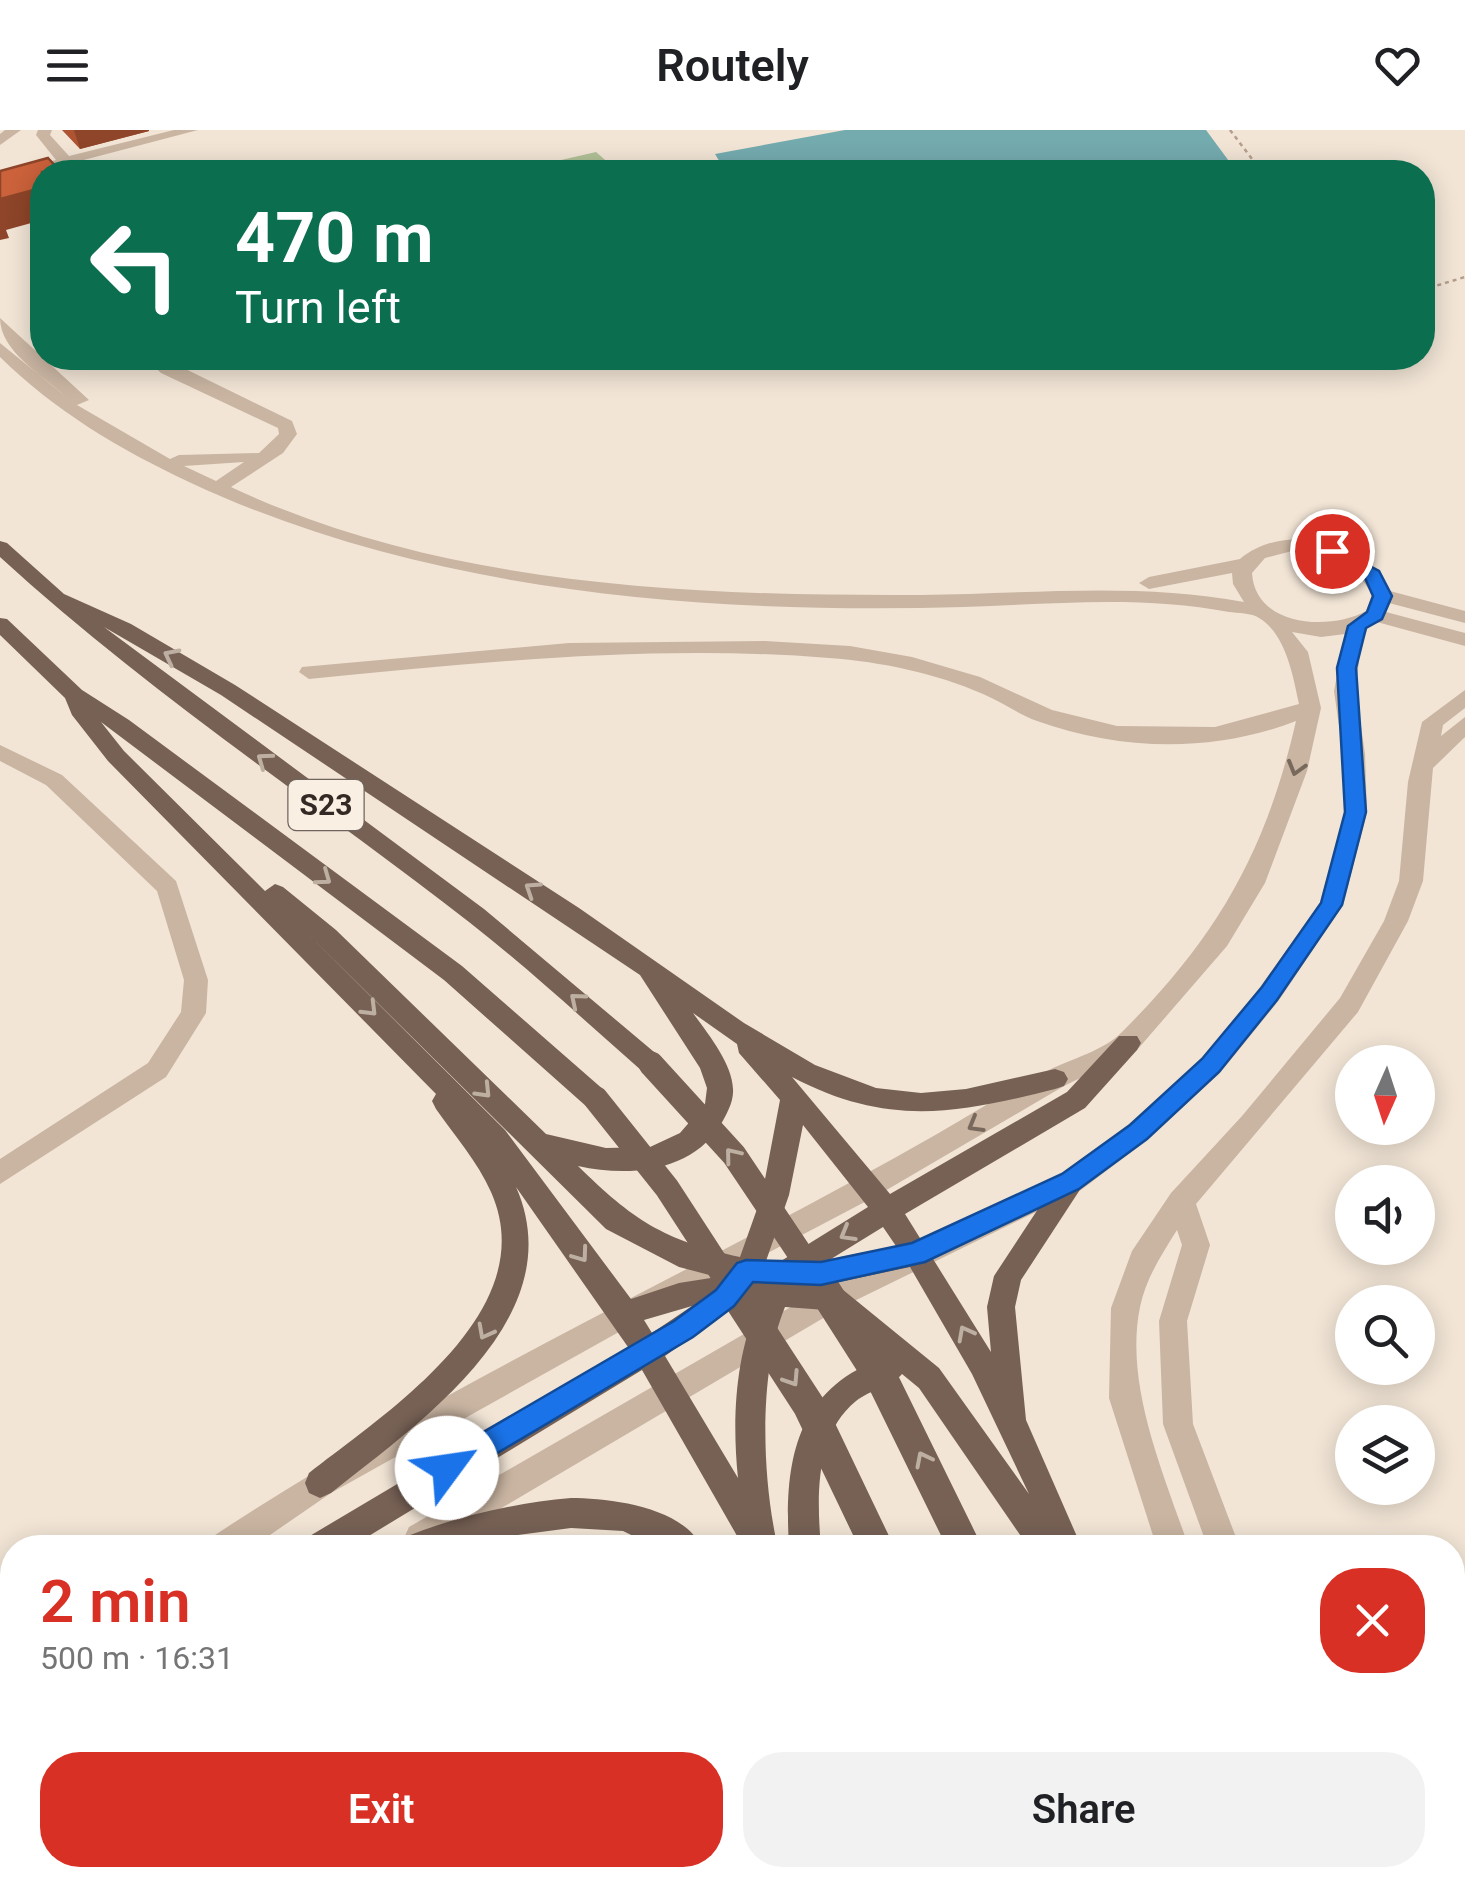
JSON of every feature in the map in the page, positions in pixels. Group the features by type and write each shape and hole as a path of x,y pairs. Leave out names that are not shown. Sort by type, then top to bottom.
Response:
{"main road":[{"name":"S23","path":"0,547 53,597 184,701 478,916 650,1064 734,1154 775,1212 885,1385 959,1535"},
{"path":"53,597 200,672 644,964 728,1024 844,1090 924,1104 963,1100 1054,1079"},
{"name":"S23","path":"0,624 75,695 121,725 454,973 596,1098 667,1188 809,1406 871,1535"},
{"path":"75,695 80,710 116,756 496,1138 625,1314 755,1535"},
{"path":"203,840 228,854 326,936 616,1222 661,1246 832,1298 929,1378 1039,1535"},
{"path":"531,1140 606,1163 650,1158 692,1137 718,1108 718,1081 644,964"},
{"path":"728,1024 794,1097 876,1200 950,1304 1032,1462 1061,1535"},
{"path":"761,1535 751,1415 757,1340 781,1283 876,1200 1076,1100 1128,1043"},
{"path":"320,1483 443,1383 480,1345 513,1270 516,1229 506,1192 418,1059"},
{"path":"341,1535 684,1329 738,1268 780,1184 794,1097"},
{"path":"1013,1426 1001,1307 1008,1276 1071,1182"},
{"path":"781,1283 916,1254"},
{"path":"625,1314 679,1296 738,1268"},
{"path":"804,1535 807,1455 832,1402 843,1388 888,1369 929,1378"},
{"path":"455,1535 531,1517 587,1515 625,1516 667,1535"}],"street":[{"path":"0,142 14,130"},
{"path":"45,130 43,135 54,160"},
{"path":"80,160 170,132 191,130"},
{"path":"0,176 30,171"},
{"path":"0,323 30,356"},
{"path":"0,348 40,389 119,440 358,542 463,568 592,588 712,599 920,602 1176,596 1265,613 1313,630 1372,612 1465,617"},
{"path":"46,370 88,407 215,482 267,496 352,528 472,561 674,584 830,588 1136,584 1186,579 1246,564 1255,556 1281,547 1332,551 1372,575 1372,612 1350,649 1345,691 1354,754 1356,812 1331,905 1270,994 1211,1066 1138,1132 1071,1182 832,1298 427,1535"},
{"path":"169,370 286,425 288,434 264,473 267,496"},
{"path":"215,482 271,444 278,432 269,420 243,404"},
{"path":"215,482 277,449"},
{"path":"179,460 215,462 252,456"},
{"path":"738,1268 876,1200 1054,1079 1128,1043 1218,940 1253,882 1296,771 1310,708 1298,652 1246,596 1241,579 1246,564"},
{"path":"1372,612 1465,640"},
{"path":"309,672 642,646 750,645 895,660 987,687 1050,718 1123,736 1200,738 1269,726 1310,708"},
{"path":"1169,1535 1124,1398 1125,1308 1142,1260 1181,1201 1251,1124 1349,1005 1396,921 1411,881 1419,782 1433,722 1465,697"},
{"path":"1426,763 1465,724"},
{"path":"0,752 54,780 168,886 196,980 193,1014 157,1070 0,1173"},
{"path":"1181,1201 1196,1245 1173,1321 1178,1424 1219,1535"},
{"path":"242,1535 320,1483 625,1314"}],"path":[{"path":"1230,130 1253,160"},
{"path":"1435,286 1465,277"}],"green space":[{"path":"596,152 605,160 561,160"}],"water":[{"path":"845,130 1206,130 1228,160 719,160 715,154"}],"building":[{"path":"30,163 30,191 0,199 0,171"}],"route":[{"path":"447,1468 684,1329 725,1298 746,1271 821,1273 862,1268 916,1254 1071,1182 1138,1132 1211,1066 1270,994 1331,905 1356,812 1346,668 1358,626 1375,615 1382,596 1379,585 1362,565 1332,551"}]}
